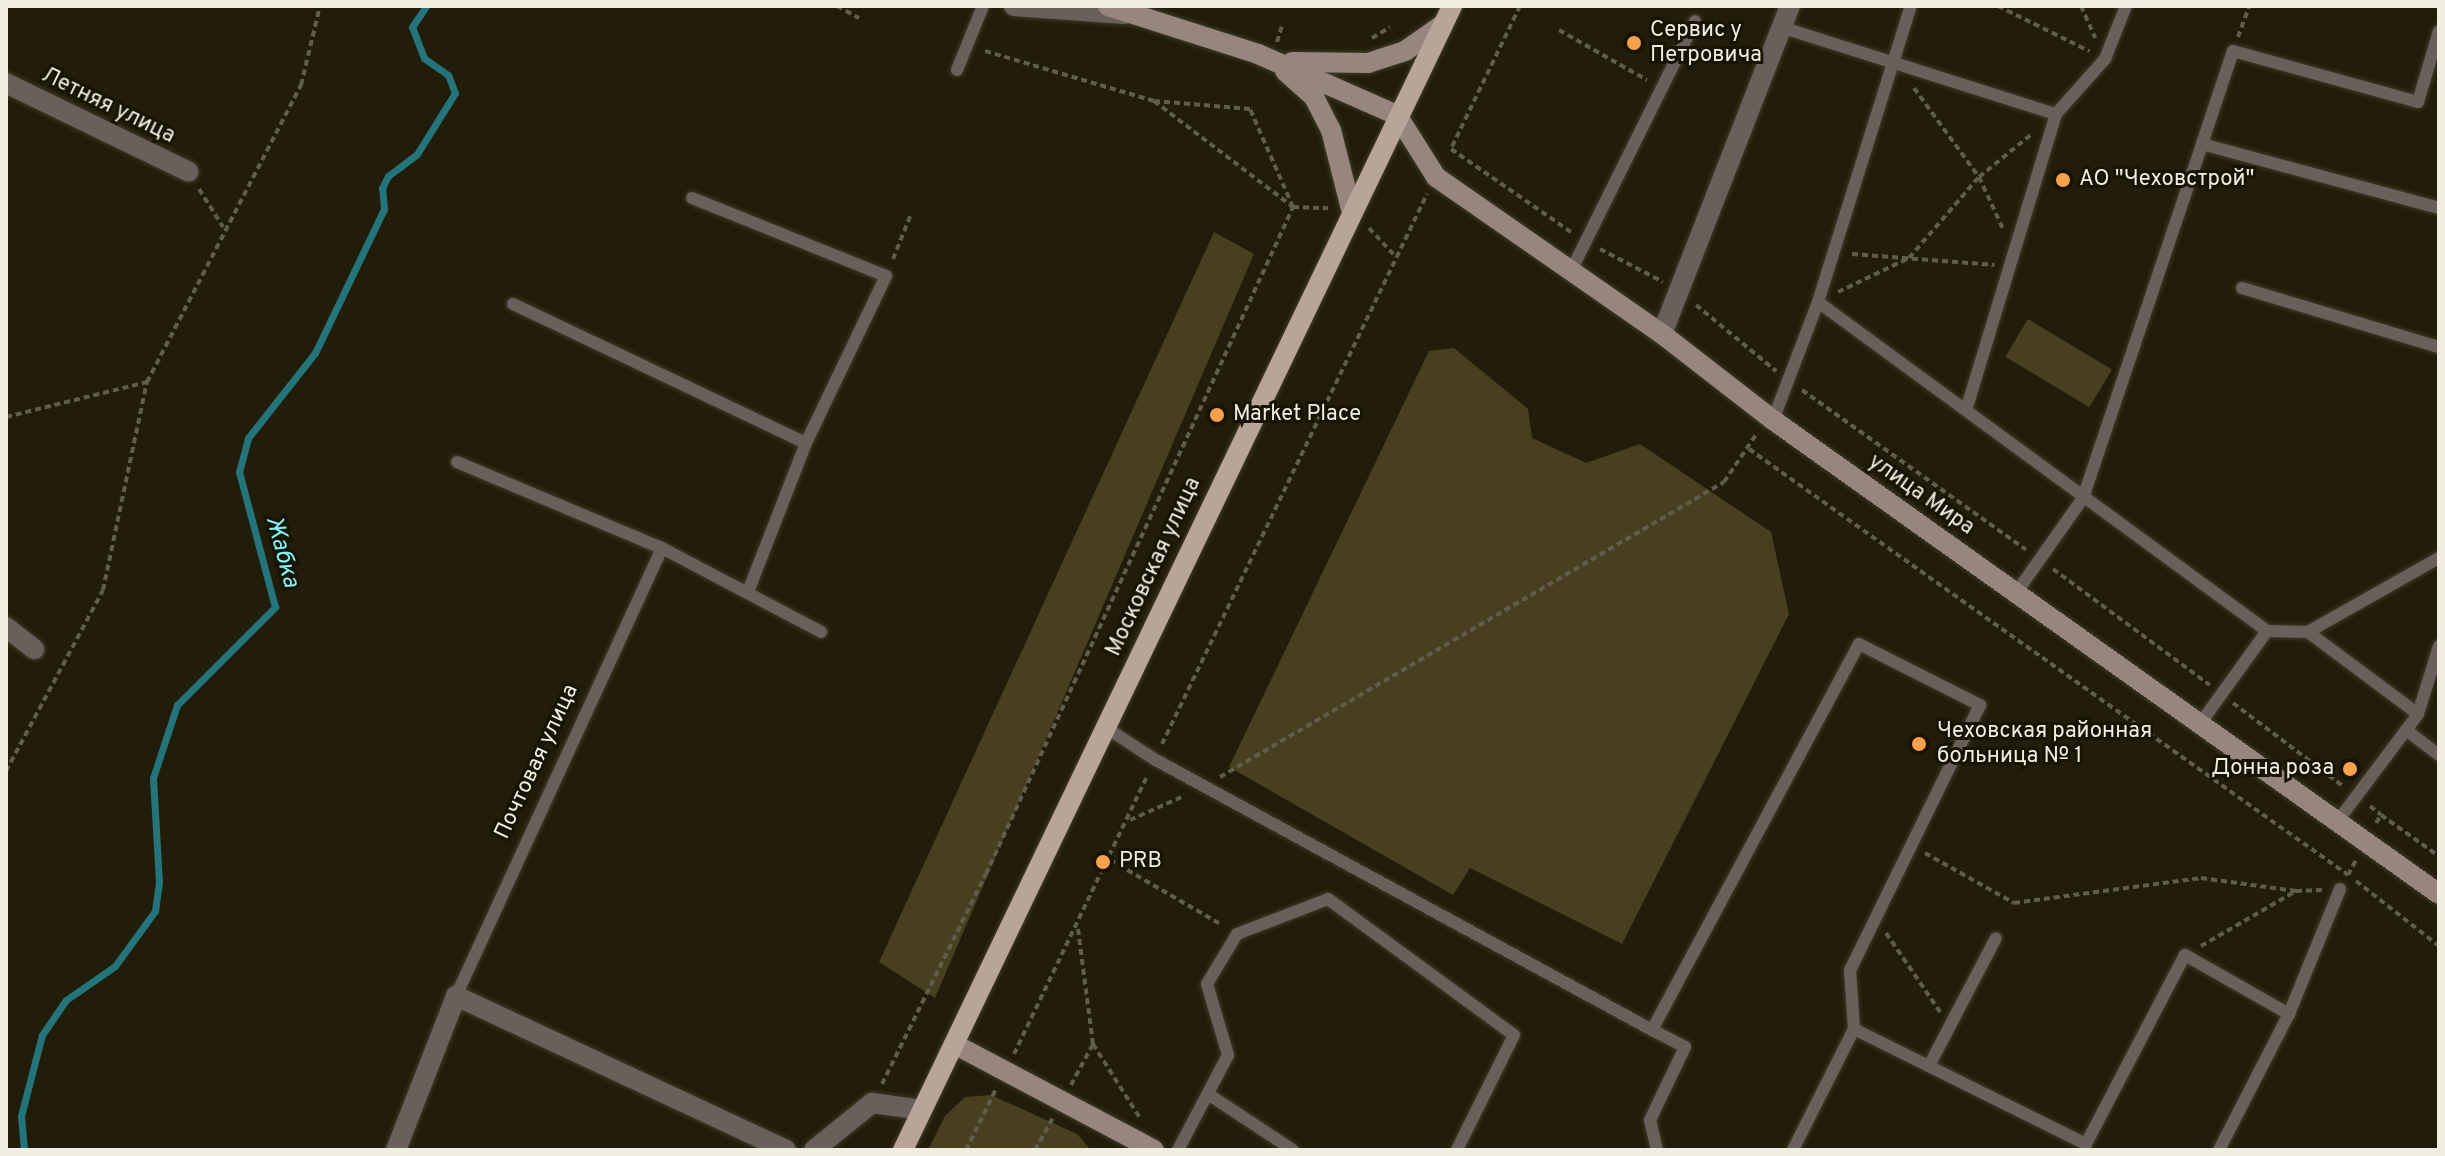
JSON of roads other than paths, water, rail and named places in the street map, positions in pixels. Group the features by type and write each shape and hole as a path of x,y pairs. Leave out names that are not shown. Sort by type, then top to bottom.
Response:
{"main road":[{"name":"Московская улица","path":"903,1150 1351,209 1452,6"}],"street":[{"path":"1014,6 1124,10"},
{"path":"1108,6 1330,66 1368,63 1405,51 1442,25"},
{"path":"1662,334 1790,6"},
{"path":"1275,52 1397,115"},
{"path":"1275,52 1314,97 1325,119 1351,209"},
{"name":"Летняя улица","path":"6,83 189,172"},
{"name":"улица Мира","path":"1397,115 1436,177 1662,334 1773,420 2439,894"},
{"path":"6,627 34,649"},
{"path":"456,996 786,1150"},
{"name":"Почтовая улица","path":"396,1150 456,996"},
{"path":"954,1044 1005,1071 1116,1142 1154,1150"},
{"path":"814,1150 872,1103 923,1110"}],"lane":[{"path":"957,70 983,6"},
{"path":"1773,420 1818,302 1911,6"},
{"path":"1966,410 2056,114 2105,59 2126,6"},
{"path":"1571,271 1695,21"},
{"path":"1781,27 1893,59 2056,114"},
{"path":"2016,593 2083,498 2233,51 2418,102 2439,31"},
{"path":"2202,144 2439,208"},
{"path":"692,198 886,276 806,443 748,592"},
{"path":"2242,288 2439,347"},
{"path":"1818,302 2267,631 2308,632 2439,558"},
{"path":"513,304 806,443"},
{"path":"457,462 662,548 821,632"},
{"name":"Почтовая улица","path":"456,996 662,548"},
{"path":"2200,724 2267,631"},
{"path":"2308,632 2418,714"},
{"path":"1652,1030 1859,644 1980,705 1850,970 1854,1029 1793,1150"},
{"path":"2337,822 2418,714 2439,646"},
{"path":"1105,727 1154,759 1208,785 1685,1047 1650,1120 1657,1150"},
{"path":"2406,730 2439,755"},
{"path":"2219,1150 2289,1014 2340,889"},
{"path":"1178,1150 1228,1055 1207,984 1237,934 1328,899 1514,1035 1457,1150"},
{"path":"1929,1066 1996,938"},
{"path":"1854,1029 2084,1147 2185,955 2289,1014"},
{"path":"1208,1094 1293,1150"}],"waterway":[{"name":"Жабка","path":"24,1150 21,1116 42,1035 66,1000 115,966 155,911 159,882 153,778 177,705 275,607 239,472 248,438 315,353 384,209 382,188 388,176 417,154 455,93 448,75 424,58 412,27 426,6"}],"place":[{"name":"Сервис у Петровича","path":"1634,43"},
{"name":"АО \"Чеховстрой\"","path":"2063,180"},
{"name":"Market Place","path":"1217,415"},
{"name":"Чеховская районная больница № 1","path":"1919,744"},
{"name":"Донна роза","path":"2350,769"},
{"name":"PRB","path":"1103,862"}]}
